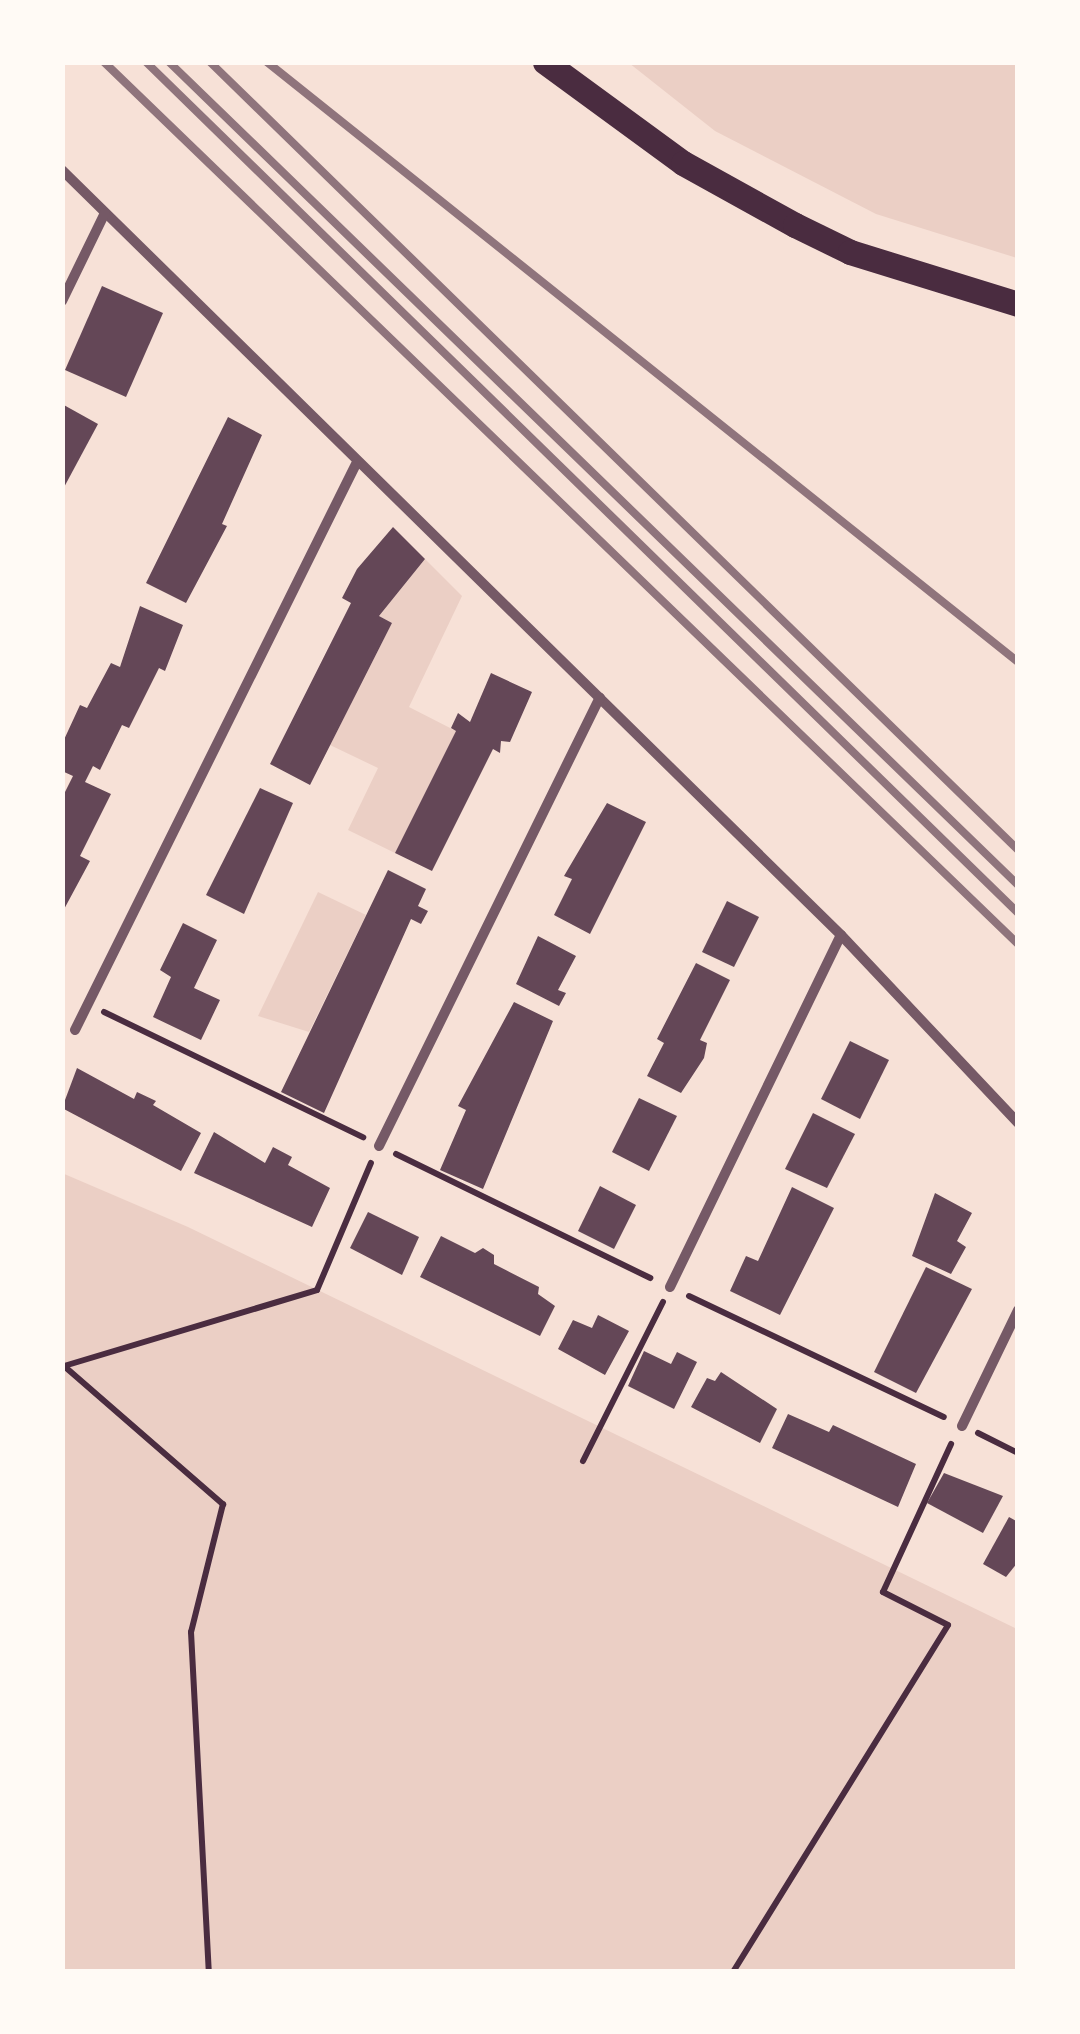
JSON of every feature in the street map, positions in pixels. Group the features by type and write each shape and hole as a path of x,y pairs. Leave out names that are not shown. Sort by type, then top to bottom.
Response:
{"main road":[{"path":"545,62 683,163 794,225 850,252 1018,304"}],"street":[{"path":"62,170 356,464 840,934 1018,1123"},
{"path":"62,301 104,213"},
{"path":"75,1030 91,1005 356,464"},
{"path":"380,1146 600,697"},
{"path":"670,1288 840,934"},
{"path":"962,1426 1018,1310"}],"path":[{"path":"91,1005 1018,1453"},
{"path":"63,1366 317,1290 380,1146"},
{"path":"584,1460 670,1288"},
{"path":"63,1366 223,1504 191,1632 209,1972"},
{"path":"733,1972 948,1624 883,1592 962,1426"}],"shaded area":[{"path":"629,63 1017,63 1017,258 876,214 715,131"},
{"path":"425,559 462,596 409,707 456,731 395,853 348,830 378,768 330,745 392,623 379,616"},
{"path":"318,892 366,915 309,1032 258,1016"},
{"path":"62,1173 188,1227 1017,1629 1017,1971 63,1971"}],"building":[{"path":"102,286 163,313 126,397 65,370"},
{"path":"62,404 98,424 62,491"},
{"path":"228,417 262,435 222,524 227,526 186,603 146,583"},
{"path":"393,527 425,559 379,616 392,623 310,785 270,764 351,603 342,598 357,569"},
{"path":"140,606 183,625 165,671 159,668 129,728 122,725 100,770 93,766 85,782 111,794 80,856 90,861 62,913 63,796 73,776 62,771 62,744 80,705 87,708 111,663 120,667"},
{"path":"491,673 532,692 510,742 501,741 500,753 493,749 432,871 395,853 456,731 451,728 458,713 470,722"},
{"path":"260,788 293,803 244,914 206,895"},
{"path":"607,803 646,822 590,934 554,915 572,879 564,876"},
{"path":"388,870 426,889 418,906 428,911 421,924 411,919 324,1113 281,1092"},
{"path":"727,901 759,917 734,967 702,952"},
{"path":"183,923 217,940 194,988 220,1000 201,1040 153,1017 171,977 160,970"},
{"path":"538,936 576,956 558,990 566,993 559,1006 516,984"},
{"path":"696,963 730,980 700,1040 707,1043 704,1058 681,1093 647,1076 664,1043 657,1039"},
{"path":"514,1002 553,1021 483,1189 440,1170 466,1110 458,1106"},
{"path":"850,1041 889,1060 860,1119 821,1099"},
{"path":"77,1068 134,1099 137,1092 156,1101 153,1105 201,1133 181,1171 62,1108"},
{"path":"639,1098 677,1116 649,1171 612,1152"},
{"path":"813,1113 855,1134 827,1188 785,1169"},
{"path":"214,1132 265,1163 273,1147 292,1157 288,1165 330,1188 312,1227 194,1173"},
{"path":"600,1186 636,1205 614,1249 578,1231"},
{"path":"792,1187 834,1208 780,1315 730,1291 746,1256 758,1261"},
{"path":"935,1193 972,1213 957,1241 966,1247 951,1274 912,1256"},
{"path":"368,1212 419,1237 402,1275 350,1248"},
{"path":"441,1236 475,1253 483,1248 494,1255 494,1264 539,1287 538,1294 555,1306 540,1336 420,1277"},
{"path":"926,1267 972,1289 916,1393 874,1372"},
{"path":"598,1315 629,1331 605,1375 558,1349 573,1320 592,1328"},
{"path":"644,1351 671,1364 677,1352 697,1362 674,1409 628,1386"},
{"path":"721,1372 777,1409 760,1443 691,1407 707,1378 715,1381"},
{"path":"788,1414 829,1432 833,1425 916,1464 898,1507 772,1448"},
{"path":"944,1473 1003,1496 983,1533 927,1503"},
{"path":"1009,1517 1018,1522 1018,1562 1006,1577 983,1564"}],"railway":[{"path":"104,62 1018,944"},
{"path":"146,62 1018,913"},
{"path":"169,62 1018,885"},
{"path":"210,62 1018,850"},
{"path":"267,62 1018,662"}]}
